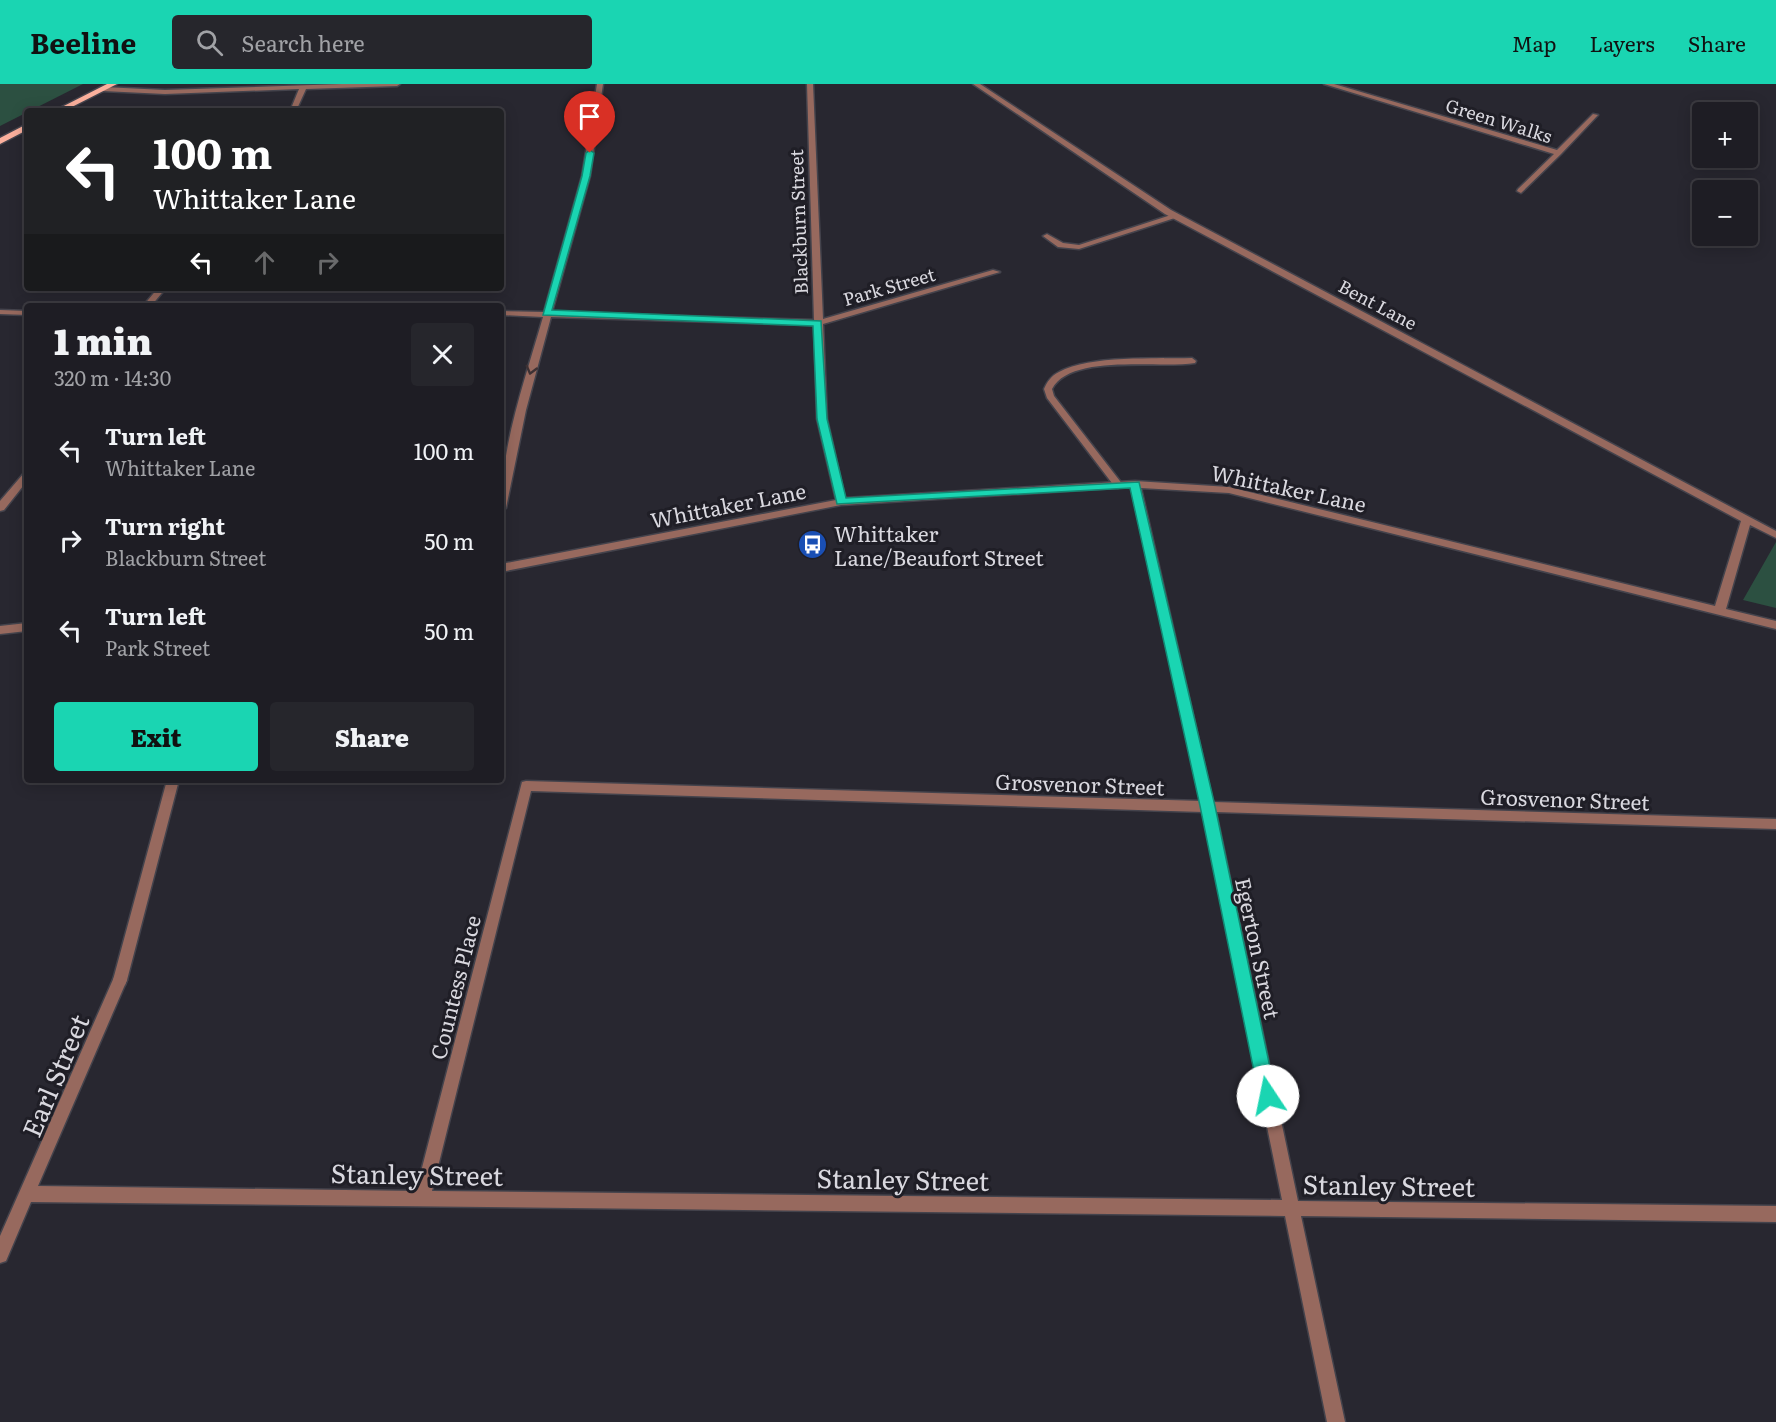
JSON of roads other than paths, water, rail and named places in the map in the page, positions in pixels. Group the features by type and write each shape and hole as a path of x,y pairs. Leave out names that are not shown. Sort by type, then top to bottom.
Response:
{"main road":[{"path":"64,108 114,84"},
{"path":"0,141 24,129"}],"street":[{"path":"104,89 165,92 398,84"},
{"path":"504,493 520,410 586,176 600,84"},
{"name":"Blackburn Street","path":"810,84 822,419 841,502"},
{"name":"Bent Lane","path":"976,84 1177,216 1776,535"},
{"name":"Green Walks","path":"1328,84 1558,153"},
{"path":"294,108 303,88"},
{"name":"Green Walks","path":"1521,191 1595,115"},
{"path":"1047,236 1061,245 1079,247 1177,216"},
{"name":"Park Street","path":"504,314 546,313 818,323 996,272"},
{"path":"150,303 160,291"},
{"path":"0,312 24,313"},
{"path":"1118,485 1050,396 1048,389 1052,382 1069,370 1088,367 1192,361"},
{"path":"0,508 24,479"},
{"name":"Whittaker Lane","path":"504,567 841,502 1135,484 1229,490 1720,609 1776,625"},
{"name":"Egerton Street","path":"1135,484 1208,806 1336,1422"},
{"path":"1720,609 1747,518"},
{"path":"0,630 24,627"},
{"name":"Earl Street","path":"0,1255 29,1194 120,980 172,783"},
{"name":"Grosvenor Street","path":"526,786 1776,824"},
{"name":"Countess Place","path":"422,1198 526,786"},
{"name":"Stanley Street","path":"29,1194 1776,1214"}],"place":[{"name":"Whittaker Lane/Beaufort Street","path":"813,544"}]}
